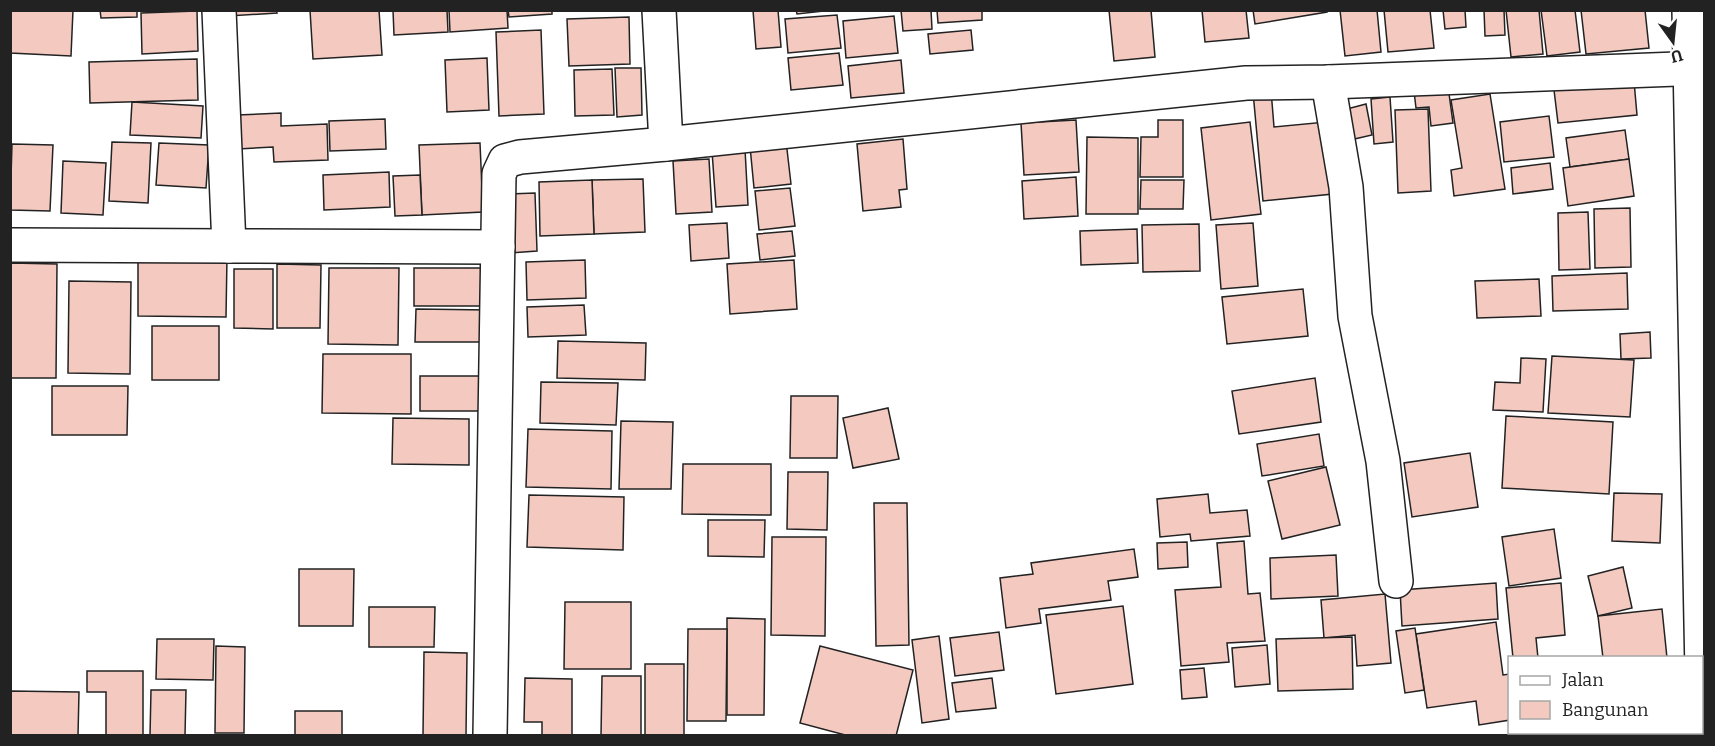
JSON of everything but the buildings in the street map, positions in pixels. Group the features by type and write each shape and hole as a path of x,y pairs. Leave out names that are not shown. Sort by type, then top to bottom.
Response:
{"street":[{"path":"219,10 229,246"},
{"path":"659,10 666,144"},
{"path":"1689,10 1697,68 1703,656"},
{"path":"490,735 499,174 505,161 520,157 666,144 1246,83 1697,68"},
{"path":"1328,82 1346,187 1355,316 1383,461 1396,581"},
{"path":"10,245 498,247"}]}
